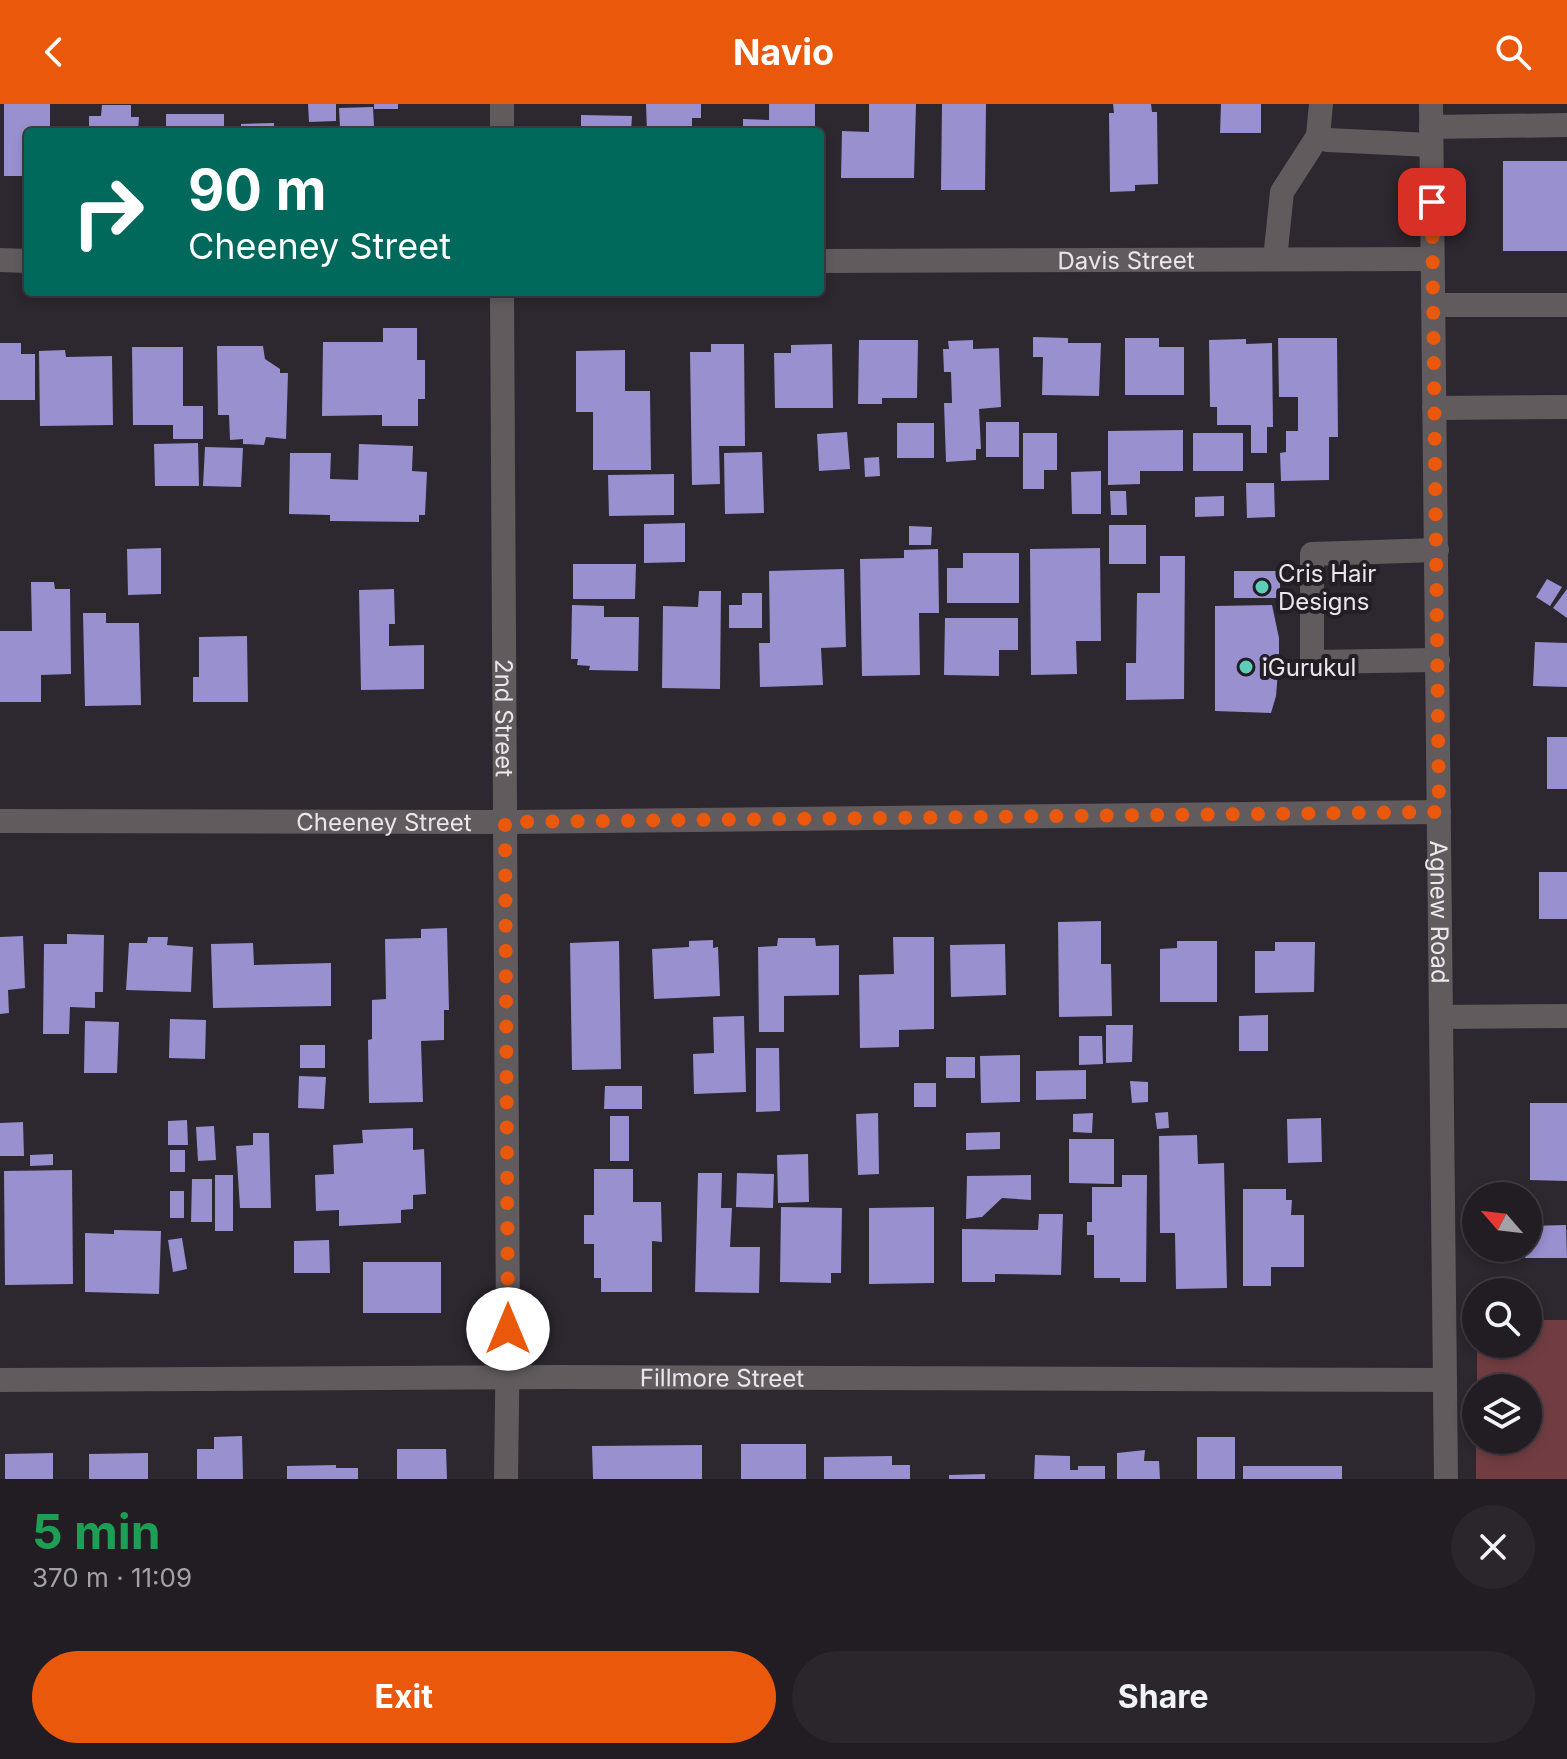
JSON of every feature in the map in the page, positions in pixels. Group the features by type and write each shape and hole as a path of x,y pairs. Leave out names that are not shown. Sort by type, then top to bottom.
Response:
{"street":[{"path":"502,104 502,128"},
{"path":"1275,259 1282,192 1318,136 1321,104"},
{"path":"1318,136 1328,140 1431,125 1567,125"},
{"name":"Agnew Road","path":"1431,125 1446,1479"},
{"name":"Davis Street","path":"824,261 1432,259"},
{"path":"0,260 24,261"},
{"name":"2nd Street","path":"502,296 506,1479"},
{"path":"1433,305 1567,305"},
{"path":"1434,408 1567,407"},
{"path":"1437,550 1312,554 1312,662 1438,660"},
{"name":"Cheeney Street","path":"0,821 505,822 1439,812"},
{"path":"1442,1017 1567,1016"},
{"name":"Fillmore Street","path":"0,1380 1445,1380"}],"shaded area":[{"path":"1542,1320 1567,1320 1567,1479 1476,1479 1476,1454 1542,1454 1542,1374 1477,1374 1477,1358 1542,1358"}],"building":[{"path":"4,104 50,104 50,128 24,128 24,176 4,176"},
{"path":"308,104 336,104 336,121 309,122"},
{"path":"374,104 398,104 398,109 374,109"},
{"path":"646,104 701,104 701,118 692,118 692,128 647,128"},
{"path":"769,104 815,104 815,128 743,128 743,119 769,120"},
{"path":"869,104 916,104 914,178 841,178 842,131 869,132"},
{"path":"942,104 986,104 985,190 941,190"},
{"path":"1113,104 1151,104 1152,112 1157,112 1158,184 1135,185 1135,191 1110,192 1109,113 1114,113"},
{"path":"1221,104 1261,104 1261,133 1220,133"},
{"path":"102,105 131,105 131,117 139,117 138,128 89,128 89,116 101,116"},
{"path":"373,107 374,126 340,128 339,108"},
{"path":"166,114 224,114 224,128 166,128"},
{"path":"581,115 632,116 631,128 581,128"},
{"path":"274,123 274,128 241,128 241,124"},
{"path":"1503,161 1567,161 1567,251 1503,251"},
{"path":"383,328 417,328 417,360 425,360 425,399 418,399 418,426 382,426 382,415 322,416 323,342 383,342"},
{"path":"1033,337 1068,338 1068,343 1101,343 1099,396 1042,395 1043,357 1033,357"},
{"path":"1125,338 1159,338 1159,347 1184,347 1184,395 1125,395"},
{"path":"1278,338 1337,338 1338,437 1329,437 1329,480 1281,481 1280,453 1286,452 1286,431 1298,431 1298,397 1279,397"},
{"path":"1246,339 1246,344 1272,343 1273,427 1267,427 1267,453 1251,453 1251,425 1217,425 1217,407 1210,407 1209,340"},
{"path":"859,340 918,340 917,398 882,398 882,404 858,404"},
{"path":"973,340 973,349 999,348 1001,407 979,409 981,449 976,449 976,460 946,462 944,403 952,403 951,372 944,372 943,349 949,349 948,341"},
{"path":"0,343 21,343 21,354 35,354 35,400 0,400"},
{"path":"711,344 744,344 745,446 719,446 720,484 692,485 690,352 711,352"},
{"path":"832,344 833,408 775,408 774,353 791,353 791,345"},
{"path":"217,346 263,346 265,359 280,369 280,373 288,373 286,439 266,437 264,445 243,444 243,439 230,440 229,415 218,415"},
{"path":"132,347 183,347 183,406 203,406 203,439 173,439 173,425 133,425"},
{"path":"65,350 66,357 112,356 113,425 40,426 39,351"},
{"path":"625,350 625,391 650,391 651,470 593,470 593,412 576,412 576,351"},
{"path":"986,422 1019,422 1019,457 986,457"},
{"path":"897,423 934,423 934,458 897,458"},
{"path":"1183,430 1183,471 1140,471 1140,484 1108,485 1108,431"},
{"path":"847,432 850,469 819,471 817,434"},
{"path":"1023,433 1057,433 1057,470 1044,470 1044,489 1023,489"},
{"path":"1193,433 1243,433 1243,471 1193,471"},
{"path":"198,443 199,486 155,486 154,444"},
{"path":"359,444 413,446 412,471 427,472 425,515 419,515 419,522 330,521 330,515 289,514 290,453 331,453 330,479 358,480"},
{"path":"205,447 243,448 241,487 203,486"},
{"path":"762,452 764,513 725,514 724,453"},
{"path":"879,457 880,476 865,477 864,458"},
{"path":"1101,471 1101,514 1072,514 1071,472"},
{"path":"674,474 674,515 609,516 608,475"},
{"path":"1246,483 1274,483 1275,517 1247,518"},
{"path":"1110,491 1126,491 1127,515 1111,515"},
{"path":"1224,496 1224,516 1195,517 1195,497"},
{"path":"685,523 685,562 644,563 644,524"},
{"path":"1109,525 1146,525 1146,564 1109,564"},
{"path":"909,526 932,527 931,545 909,545"},
{"path":"161,548 161,594 128,595 127,549"},
{"path":"1100,548 1101,641 1076,641 1077,674 1031,675 1030,549"},
{"path":"938,549 939,613 919,613 920,675 862,676 860,559 904,558 904,550"},
{"path":"963,553 1019,553 1019,603 947,603 947,568 963,568"},
{"path":"1160,556 1185,556 1184,699 1126,700 1126,663 1136,663 1137,593 1160,593"},
{"path":"573,564 636,564 635,599 573,599"},
{"path":"844,569 846,647 821,648 823,685 760,687 759,643 770,643 769,571"},
{"path":"1234,571 1280,571 1280,598 1234,598"},
{"path":"1547,579 1562,587 1550,606 1536,597"},
{"path":"31,582 54,582 55,589 70,589 71,674 41,675 41,702 0,702 0,631 32,631"},
{"path":"394,589 395,624 389,624 389,646 424,645 424,689 361,690 359,590"},
{"path":"1567,589 1567,618 1553,608"},
{"path":"699,591 721,591 720,689 662,688 663,606 698,607"},
{"path":"742,593 762,593 762,628 729,628 729,605 742,605"},
{"path":"572,605 604,606 604,617 639,617 638,671 589,670 590,666 577,665 578,659 571,659"},
{"name":"iGurukul","path":"1272,605 1279,638 1279,659 1276,696 1271,713 1215,711 1215,606"},
{"path":"83,613 106,613 106,623 139,623 141,705 85,706"},
{"path":"945,618 1018,618 1018,650 999,650 999,676 944,675"},
{"path":"247,636 248,702 193,702 193,677 199,677 199,637"},
{"path":"1535,642 1567,643 1567,687 1533,686"},
{"path":"1547,737 1567,737 1567,789 1547,789"},
{"path":"1539,872 1567,872 1567,919 1539,919"},
{"path":"1101,921 1101,964 1111,964 1112,1016 1059,1017 1058,922"},
{"path":"447,928 449,1010 444,1010 444,1040 421,1041 423,1102 369,1103 368,1040 372,1039 372,1000 386,999 385,939 421,938 421,929"},
{"path":"67,934 104,935 103,992 95,992 95,1008 70,1007 69,1034 43,1034 44,944 67,944"},
{"path":"23,936 25,988 8,990 9,1013 0,1014 0,937"},
{"path":"148,937 168,937 167,945 193,947 191,992 126,990 129,943 147,943"},
{"path":"893,937 934,937 934,1029 899,1030 899,1047 860,1048 859,975 894,974"},
{"path":"778,938 815,938 816,946 839,945 839,995 784,996 784,1032 759,1032 758,947 777,946"},
{"path":"713,940 713,948 718,947 720,996 654,999 652,949 689,947 689,941"},
{"path":"619,941 621,1069 572,1070 570,943"},
{"path":"1177,941 1217,941 1217,1002 1160,1002 1160,949 1177,948"},
{"path":"1275,942 1315,942 1314,992 1255,993 1255,951 1275,951"},
{"path":"253,943 254,965 331,963 331,1006 213,1008 211,944"},
{"path":"1005,944 1006,995 951,997 950,945"},
{"path":"1268,1015 1268,1051 1239,1051 1239,1016"},
{"path":"744,1016 746,1092 694,1094 693,1054 714,1053 713,1017"},
{"path":"170,1019 206,1020 205,1059 169,1058"},
{"path":"85,1021 119,1022 117,1073 84,1073"},
{"path":"1106,1025 1133,1025 1132,1062 1106,1063"},
{"path":"1079,1036 1102,1036 1103,1064 1079,1065"},
{"path":"300,1045 325,1045 325,1068 300,1068"},
{"path":"756,1048 779,1048 780,1111 756,1112"},
{"path":"1020,1055 1020,1102 981,1103 980,1056"},
{"path":"946,1057 975,1057 975,1078 946,1078"},
{"path":"1086,1070 1086,1099 1036,1100 1036,1071"},
{"path":"299,1076 326,1077 324,1109 298,1108"},
{"path":"1130,1081 1148,1082 1148,1102 1132,1103"},
{"path":"914,1083 936,1083 936,1107 914,1107"},
{"path":"605,1086 642,1086 642,1109 604,1109"},
{"path":"1530,1103 1567,1103 1567,1181 1530,1180"},
{"path":"1168,1112 1169,1128 1157,1129 1155,1113"},
{"path":"878,1113 879,1174 858,1175 856,1114"},
{"path":"1093,1113 1092,1133 1073,1132 1073,1114"},
{"path":"610,1116 629,1116 629,1161 610,1161"},
{"path":"1321,1118 1322,1162 1288,1163 1287,1119"},
{"path":"187,1120 188,1145 168,1145 168,1121"},
{"path":"23,1122 24,1156 0,1156 0,1123"},
{"path":"214,1126 216,1160 198,1161 196,1127"},
{"path":"413,1128 413,1150 424,1149 426,1194 413,1195 413,1209 401,1210 401,1223 339,1226 339,1210 316,1211 315,1175 334,1174 333,1145 363,1143 362,1130"},
{"path":"1000,1132 1000,1149 966,1150 966,1133"},
{"path":"253,1133 269,1133 271,1208 240,1208 236,1146 253,1145"},
{"path":"1197,1135 1198,1164 1224,1163 1227,1288 1176,1289 1175,1233 1160,1233 1159,1136"},
{"path":"1069,1139 1114,1139 1114,1184 1069,1183"},
{"path":"170,1150 185,1150 185,1172 170,1172"},
{"path":"53,1154 53,1165 30,1166 30,1155"},
{"path":"808,1154 809,1202 778,1203 777,1155"},
{"path":"594,1169 633,1169 633,1202 661,1202 662,1242 652,1241 652,1292 601,1292 601,1278 594,1278 594,1244 584,1244 584,1215 594,1215"},
{"path":"72,1170 73,1284 5,1285 4,1171"},
{"path":"698,1173 722,1173 721,1208 732,1208 730,1247 760,1247 759,1293 695,1292"},
{"path":"737,1173 774,1174 773,1208 736,1207"},
{"path":"215,1175 233,1175 233,1231 215,1231"},
{"path":"1031,1175 1031,1200 1002,1198 982,1217 966,1219 967,1176"},
{"path":"1122,1175 1147,1175 1146,1282 1094,1278 1094,1235 1087,1235 1087,1222 1092,1222 1092,1187 1122,1187"},
{"path":"192,1179 212,1179 212,1222 191,1222"},
{"path":"1243,1189 1286,1189 1286,1200 1292,1200 1291,1215 1304,1215 1304,1267 1271,1267 1271,1286 1243,1286"},
{"path":"170,1191 184,1191 184,1218 170,1218"},
{"path":"781,1207 842,1208 841,1273 831,1273 831,1283 780,1282"},
{"path":"934,1207 934,1283 869,1284 869,1208"},
{"path":"1039,1214 1063,1214 1061,1275 995,1274 995,1282 962,1282 962,1229 1038,1230"},
{"path":"1566,1225 1567,1258 1542,1258 1542,1226"},
{"path":"114,1230 161,1231 159,1294 85,1292 85,1233 114,1234"},
{"path":"182,1238 187,1269 173,1272 168,1240"},
{"path":"329,1240 330,1273 294,1273 294,1241"},
{"path":"363,1262 441,1262 441,1313 363,1313"},
{"path":"242,1436 243,1479 197,1479 197,1449 214,1449 214,1437"},
{"path":"1197,1437 1235,1437 1235,1479 1197,1479"},
{"path":"741,1444 806,1444 806,1479 741,1479"},
{"path":"702,1445 702,1479 593,1479 592,1446"},
{"path":"397,1449 446,1449 447,1479 397,1479"},
{"path":"1145,1450 1144,1461 1159,1461 1160,1479 1117,1479 1117,1453"},
{"path":"53,1453 53,1479 5,1479 5,1454"},
{"path":"148,1453 148,1479 89,1479 89,1454"},
{"path":"1035,1455 1070,1456 1070,1470 1078,1470 1078,1466 1105,1466 1105,1479 1034,1479"},
{"path":"892,1456 892,1465 910,1465 910,1479 824,1479 824,1457"},
{"path":"336,1465 336,1468 358,1468 358,1479 287,1479 287,1466"},
{"path":"1243,1466 1342,1466 1342,1479 1243,1479"},
{"path":"985,1474 985,1479 949,1479 949,1475"}],"place":[{"name":"Cris Hair Designs","path":"1262,587"},
{"name":"iGurukul","path":"1246,667"}],"route":[{"path":"508,1329 505,822 1439,812 1432,202"}]}
